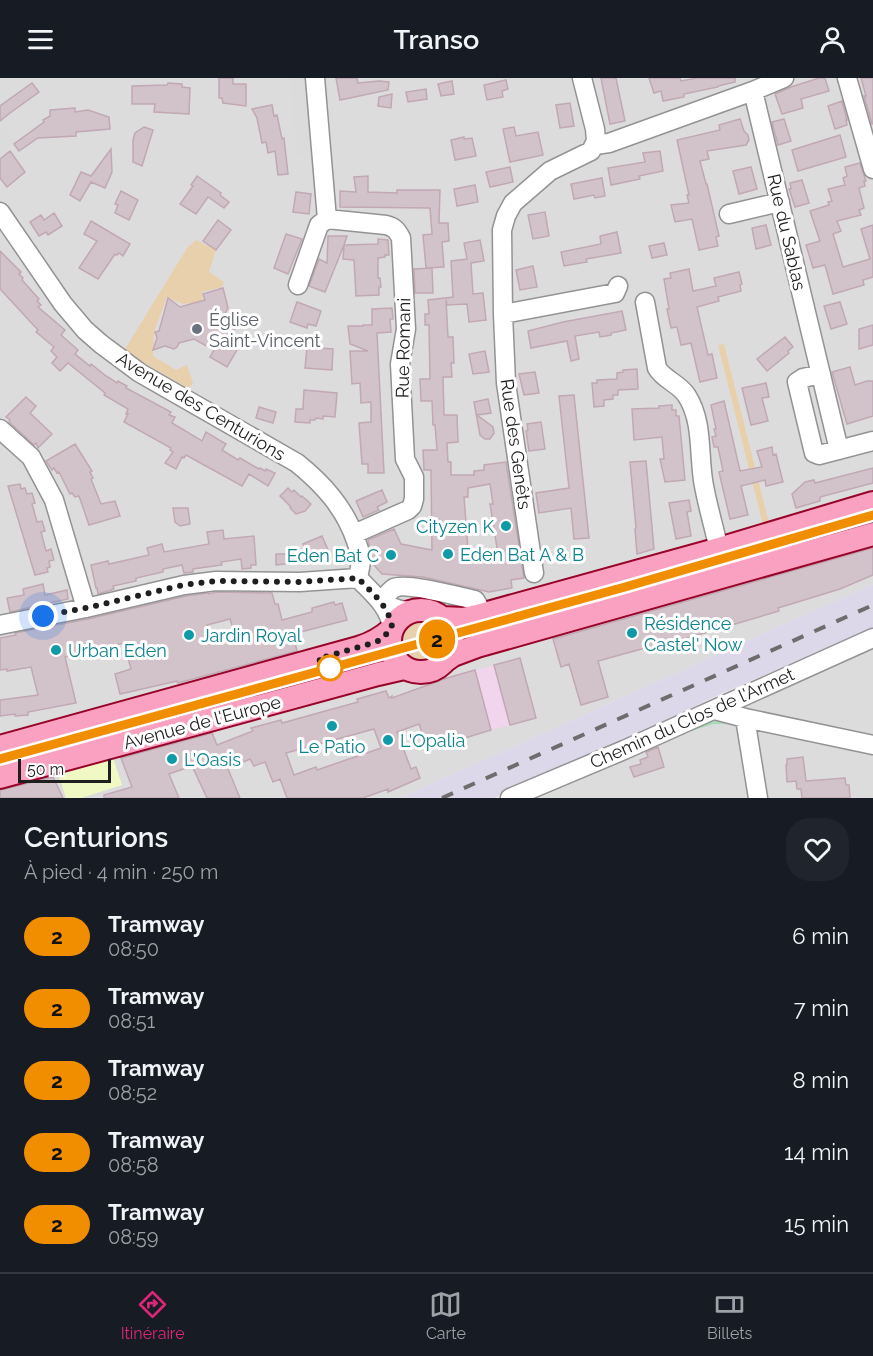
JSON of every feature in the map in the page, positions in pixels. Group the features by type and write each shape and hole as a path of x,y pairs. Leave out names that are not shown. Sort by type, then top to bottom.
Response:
{"main road":[{"path":"442,618 464,619 477,616 719,549 873,503"},
{"path":"446,660 477,646 873,534"},
{"path":"423,610 433,612 442,618 448,626 452,641 451,651 446,660 440,667 422,673 413,672 398,663 391,651 389,636 400,617 412,611 423,610"},
{"name":"Avenue de l'Europe","path":"0,747 358,648 383,638 392,628"},
{"name":"Avenue de l'Europe","path":"0,777 404,668"}],"street":[{"path":"298,285 319,225 327,219 315,78"},
{"path":"582,78 595,129 595,145"},
{"name":"Rue des Genêts","path":"534,573 506,383 501,240 506,216 513,203 550,171 591,151 595,145 609,143 784,78"},
{"path":"847,78 873,169"},
{"name":"Rue du Sablas","path":"753,91 839,450"},
{"path":"729,214 780,202"},
{"name":"Avenue des Centurions","path":"0,212 63,304 84,330 140,373 297,463 327,490 338,504 354,534 361,558 358,578"},
{"name":"Rue Romani","path":"327,219 386,225 398,231 401,238 406,329 400,358 402,407 405,459 414,477 414,499 408,510 354,534"},
{"path":"503,314 615,293 618,286"},
{"path":"645,302 657,368 660,374 684,392 695,412 703,485 719,549"},
{"path":"821,374 803,378 797,382 812,450 819,455 873,441"},
{"path":"0,429 32,457 54,500 86,608"},
{"path":"0,625 183,585 216,581 300,582 358,578 382,603 391,619 392,628"},
{"path":"382,603 391,589 398,586 417,588 475,600 478,605 477,616"},
{"path":"382,603 400,610 412,611"},
{"name":"Chemin du Clos de l'Armet","path":"510,798 715,710 873,638"},
{"path":"715,710 873,745"},
{"path":"745,718 758,798"}],"shaded area":[{"path":"0,78 873,78 873,584 400,798 0,798"},
{"path":"290,78 315,78 322,153 296,155"},
{"path":"0,128 17,141 0,154"},
{"path":"196,240 216,250 209,272 224,282 222,287 202,292 203,302 182,304 167,297 154,332 153,356 176,370 187,365 193,383 189,389 125,349 187,248"},
{"path":"724,344 770,527 764,529 718,345"},
{"path":"873,513 873,524 479,637 476,626"},
{"path":"873,584 873,628 718,695 580,761 494,798 400,798"},
{"path":"423,621 431,622 437,627 442,633 442,649 437,655 431,660 423,661 415,660 409,655 404,649 403,641 404,633 409,627 415,622"},
{"path":"873,643 873,798 539,798 616,764"},
{"path":"521,658 536,718 469,736 429,751 407,693 447,678"},
{"path":"255,681 261,702 46,761 41,741"},
{"path":"32,743 38,764 0,774 0,752"}],"green space":[{"path":"111,752 122,785 81,798 66,798 57,770"}],"building":[{"path":"219,78 233,78 233,84 246,84 246,106 223,103 222,98 219,98"},
{"path":"336,78 357,78 358,83 389,82 388,90 340,100"},
{"path":"601,78 616,78 625,121 610,124"},
{"path":"649,78 680,78 681,81 697,78 735,78 735,82 663,101 661,91 654,93"},
{"path":"819,78 825,78 829,91 801,99 803,108 782,114 775,94"},
{"path":"861,78 873,78 873,124 864,96 866,96"},
{"path":"506,80 508,89 502,91 503,97 487,100 484,85"},
{"path":"452,81 454,94 441,96 438,84"},
{"path":"32,83 39,92 0,121 0,106"},
{"path":"168,83 182,84 182,87 190,88 189,114 154,112 155,104 132,104 132,86 167,85"},
{"path":"426,89 427,99 408,102 406,92"},
{"path":"392,94 391,108 378,106 379,97"},
{"path":"842,101 847,125 835,129 828,106"},
{"path":"570,103 574,126 560,128 556,105"},
{"path":"272,105 274,116 277,115 282,139 284,138 288,174 278,175 275,151 268,153 266,142 262,143 257,118 252,109"},
{"path":"75,108 75,112 88,110 109,117 110,129 76,132 76,136 38,138 19,151 14,144 44,122 43,120 50,116 50,110"},
{"path":"740,119 748,135 749,140 746,145 707,151 709,159 700,161 719,236 716,237 718,246 699,250 692,219 675,222 671,205 689,203 677,140 720,130 719,125"},
{"path":"784,119 791,141 778,145 772,122"},
{"path":"144,127 153,130 142,166 133,162 133,140 135,133"},
{"path":"514,127 516,136 538,132 543,155 510,162 503,129"},
{"path":"840,135 846,157 798,171 792,150"},
{"path":"464,137 464,139 472,138 476,156 455,160 451,140"},
{"path":"111,149 112,172 105,188 91,182 80,201 70,195 81,172 91,176"},
{"path":"10,151 25,172 7,187 0,178 0,159"},
{"path":"660,151 663,171 611,185 608,168 645,162 643,153"},
{"path":"860,163 866,181 864,181 865,186 859,188 864,208 859,210 861,215 837,221 841,231 833,234 843,267 870,259 861,229 873,225 873,277 863,280 864,285 833,294 825,265 813,268 806,245 820,241 810,211 829,205 828,202 832,201 828,189 845,185 843,178 847,176 845,167"},
{"path":"510,167 513,182 490,187 486,172"},
{"path":"751,167 757,189 739,194 733,171"},
{"path":"197,176 221,193 220,195 229,202 224,208 208,197 196,214 180,204"},
{"path":"368,176 368,192 397,193 397,190 440,190 439,223 448,223 449,241 442,242 444,267 426,268 423,235 432,234 430,208 340,207 340,191 356,192 354,177"},
{"path":"602,178 605,196 595,198 594,195 574,199 571,184"},
{"path":"802,180 809,203 795,207 789,189 791,189 790,183"},
{"path":"475,185 478,202 457,206 454,189"},
{"path":"121,191 138,200 129,220 115,213 118,205 115,204"},
{"path":"296,192 311,194 309,214 293,212"},
{"path":"545,212 549,236 533,239 528,215"},
{"path":"54,213 62,226 48,235 46,232 39,236 30,222 41,215 44,220"},
{"path":"218,220 231,230 216,250 203,241"},
{"path":"91,221 130,244 123,256 119,253 115,254 98,279 79,268 97,241 84,234"},
{"path":"766,225 771,245 756,249 752,228"},
{"path":"617,232 621,253 586,259 587,262 564,266 561,252 601,244 600,236"},
{"path":"286,234 302,239 288,274 274,268"},
{"path":"328,236 347,236 325,292 309,286 319,259 327,263"},
{"path":"378,239 388,240 389,255 378,258 378,278 380,278 381,287 379,287 379,295 356,296 354,260 343,259 344,245 378,244"},
{"path":"480,240 484,261 471,263 473,294 483,293 486,320 469,322 467,304 447,305 446,300 448,337 453,337 454,363 451,363 452,377 443,377 444,415 457,415 458,442 447,443 448,462 451,462 451,475 474,475 474,471 484,470 484,465 506,462 524,578 511,580 512,588 489,592 423,577 382,574 373,564 368,540 394,529 401,544 432,550 431,470 424,470 423,450 437,450 432,401 421,401 420,379 430,379 429,325 425,325 425,314 429,314 428,300 453,297 451,261 467,259 464,243","holes":["490,484 493,504 490,504 498,554 468,549 464,497 468,497 468,488"]},
{"path":"664,243 667,255 652,258 649,246"},
{"path":"0,251 21,272 19,274 22,280 39,299 37,301 41,305 38,307 65,330 61,335 78,350 75,354 117,383 118,381 127,386 126,388 171,412 169,415 175,417 172,423 202,441 206,432 226,444 222,450 238,460 240,458 259,469 275,473 268,486 249,474 242,486 186,455 182,457 176,469 165,463 173,452 171,448 124,422 128,409 104,395 105,393 68,363 60,371 52,363 57,357 51,351 54,347 36,332 38,330 0,289"},
{"path":"533,266 537,287 520,290 516,270"},
{"path":"432,268 433,293 415,293 414,269"},
{"path":"689,269 693,291 716,286 714,278 739,272 742,284 740,285 741,291 718,297 719,301 697,307 708,355 712,354 717,378 700,382 691,343 681,345 677,327 671,328 664,279 671,278 670,273"},
{"name":"Église Saint-Vincent","path":"223,288 228,308 222,319 236,327 231,336 238,340 233,347 237,350 227,367 210,357 214,350 194,339 179,343 174,349 165,346 153,350 157,338 155,332 159,331 168,298 180,307 205,300 203,294"},
{"path":"297,302 321,311 316,326 308,324 307,328 290,322"},
{"path":"840,302 847,324 831,329 824,306"},
{"path":"392,308 391,332 377,333 384,473 368,473 368,464 362,464 359,423 371,422 371,402 361,403 360,383 352,384 350,351 368,351 350,344 348,326 372,325 372,309"},
{"path":"622,311 626,330 600,337 599,332 575,336 579,359 571,361 567,341 531,348 528,331"},
{"path":"873,325 873,345 859,349 859,329"},
{"path":"785,337 793,347 767,371 757,359"},
{"path":"307,347 333,349 332,370 305,368"},
{"path":"485,351 489,372 473,374 469,354"},
{"path":"850,367 855,385 873,381 873,416 847,424 832,372"},
{"path":"637,369 638,389 618,390 618,395 613,395 613,399 604,400 604,406 594,407 592,383 597,383 597,380 617,379 617,373 623,370"},
{"path":"535,372 539,393 524,395 519,374"},
{"path":"766,383 769,397 762,398 768,421 751,425 742,388"},
{"path":"304,390 337,393 335,417 323,416 323,419 310,420 310,423 295,422 296,409 303,409"},
{"path":"574,395 589,538 574,539 571,508 539,513 536,493 569,488 559,396"},
{"path":"26,397 36,406 30,413 52,434 38,448 36,443 34,445 6,417"},
{"path":"488,399 491,413 477,415 493,427 494,433 490,439 485,439 480,435 474,402"},
{"path":"724,401 740,471 762,467 757,451 772,447 783,482 766,486 765,480 741,486 748,515 730,519 719,472 723,471 718,447 714,447 712,437 716,436 714,429 716,429 711,405"},
{"path":"672,405 672,410 676,410 676,416 679,416 685,480 665,482 660,459 664,459 662,437 634,440 632,409"},
{"path":"259,407 276,412 273,423 256,418"},
{"path":"541,422 545,449 529,451 527,424"},
{"path":"75,444 92,471 90,472 93,478 91,479 101,504 115,501 120,516 89,525 79,496 75,497 72,493 70,494 59,472 57,473 54,468 52,470 46,461"},
{"path":"646,461 654,549 637,554 630,462"},
{"path":"873,468 873,483 820,497 820,501 796,508 792,494 805,482 814,480 815,483"},
{"path":"20,484 21,489 25,488 27,494 32,493 35,503 32,504 37,522 42,521 45,531 41,532 46,551 51,549 54,560 49,561 48,572 35,575 8,486"},
{"path":"288,488 311,504 305,511 296,514 280,496"},
{"path":"382,490 387,502 377,507 379,510 363,517 356,501"},
{"path":"689,500 691,511 687,512 691,536 676,539 669,503"},
{"path":"173,508 188,508 190,524 180,526 175,522"},
{"path":"223,530 224,539 254,536 256,565 242,569 241,559 221,562 222,565 193,569 193,572 184,573 182,565 136,578 136,581 113,586 114,589 98,594 91,565 108,561 109,564 149,555 147,548 162,544 164,552 209,544 207,532"},
{"path":"322,536 331,557 312,563 303,544"},
{"name":"Résidence Castel' Now","path":"873,548 873,575 840,589 778,608 779,611 650,649 649,647 598,661 608,697 581,705 569,664 561,667 553,639"},
{"path":"276,554 293,554 293,563 276,565"},
{"path":"43,584 45,595 67,590 68,599 10,612 7,598 24,595 23,589"},
{"path":"217,592 272,593 275,604 278,604 282,620 312,612 312,608 334,602 335,605 342,603 347,620 293,634 297,651 178,683 177,681 120,694 115,674 131,669 124,643 65,657 76,703 28,712 28,715 0,716 0,700 38,695 31,667 0,670 0,638 186,596","holes":["230,619 236,638 213,644 207,625"]},
{"path":"520,658 536,718 510,725 494,665"},
{"path":"475,670 491,730 455,741 453,737 427,746 419,724 397,732 411,769 416,767 420,778 388,792 388,789 363,798 287,798 280,779 273,782 265,762 254,766 250,759 228,769 240,798 207,798 192,766 169,774 179,798 104,798 104,795 132,787 121,758 212,733 217,745 253,731 251,728 281,720 282,723 358,702 357,699 386,691 389,698 392,696 392,698","holes":["374,729 381,748 317,770 316,767 294,775 286,753"]},
{"path":"658,747 664,767 634,777 630,767 641,764 640,760 648,757 646,752"},
{"path":"803,757 806,781 845,778 846,785 849,785 850,798 802,798 801,789 797,789 796,781 787,782 786,765 787,759"},
{"path":"53,777 63,798 0,798 0,790"}],"waterway":[{"path":"691,729 713,722 728,722"}],"tram line":[{"path":"0,759 625,587 873,515"},
{"name":"2","path":"0,759 625,587 873,515"}],"railway":[{"path":"442,798 873,605"}],"place":[{"name":"Église Saint-Vincent","path":"197,329"},
{"name":"Cityzen K","path":"506,526"},
{"name":"Eden Bat A & B","path":"448,554"},
{"name":"Eden Bat C","path":"391,555"},
{"name":"Résidence Castel' Now","path":"632,633"},
{"name":"Jardin Royal","path":"189,635"},
{"name":"Urban Eden","path":"56,650"},
{"name":"Le Patio","path":"332,726"},
{"name":"L'Opalia","path":"388,740"},
{"name":"L'Oasis","path":"172,759"}],"route":[{"path":"43,616 183,585 216,581 300,582 358,578 383,604 391,619 392,628 376,642 318,659 330,668"}]}
